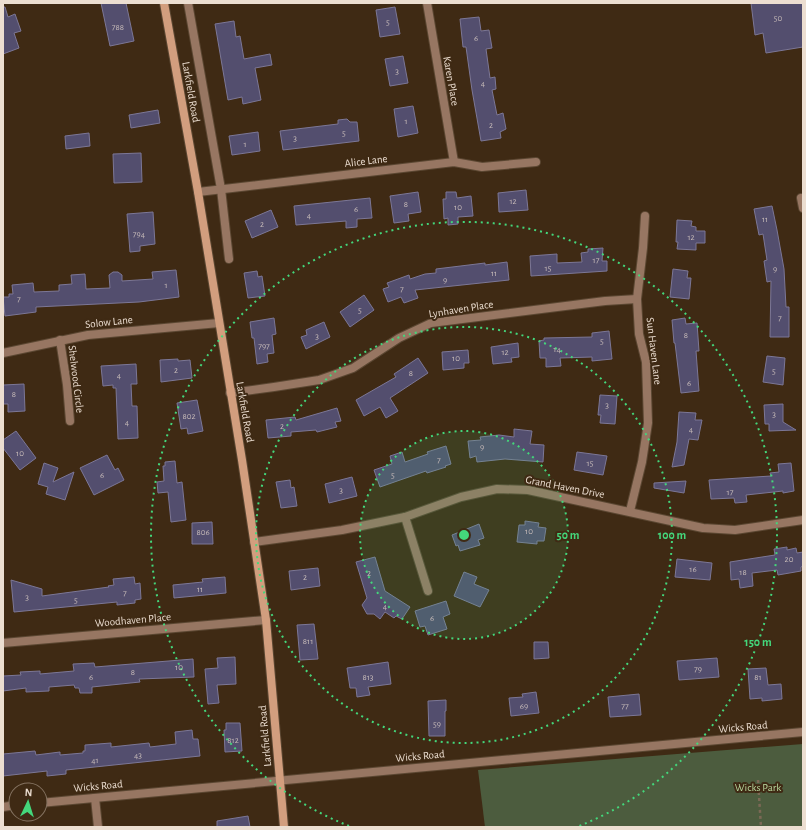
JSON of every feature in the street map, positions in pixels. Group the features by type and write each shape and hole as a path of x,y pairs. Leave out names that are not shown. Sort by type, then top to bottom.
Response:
{"main road":[{"name":"Larkfield Road","path":"164,3 198,192 242,460 266,620 284,827"}],"street":[{"name":"Larkfield Road","path":"188,3 221,189 229,259"},
{"name":"Karen Place","path":"426,3 454,162"},
{"name":"Alice Lane","path":"198,192 454,162 482,167 536,162"},
{"path":"801,198 803,208"},
{"name":"Sun Haven Lane","path":"630,511 642,462 648,423 646,362 639,334 637,299 645,216"},
{"name":"Lynhaven Place","path":"230,393 319,380 353,368 398,338 431,323 605,301 637,299"},
{"name":"Solow Lane","path":"3,353 88,335 219,323"},
{"name":"Shelwood Circle","path":"60,340 67,385 70,421"},
{"name":"Grand Haven Drive","path":"254,542 342,530 405,517 461,497 497,489 528,490 703,528 735,530 803,520"},
{"path":"405,517 428,591"},
{"name":"Woodhaven Place","path":"3,643 266,620"},
{"name":"Wicks Road","path":"48,802 803,732"},
{"path":"95,798 98,827"}],"path":[{"path":"758,780 761,827"}],"green space":[{"name":"Wicks Park","path":"803,744 803,827 485,827 478,770"}],"building":[{"path":"101,3 126,3 134,41 110,46"},
{"path":"751,3 803,3 803,47 766,53 763,33 755,35"},
{"path":"3,7 5,7 8,17 15,14 21,31 14,33 19,48 3,54"},
{"path":"395,7 400,34 380,37 376,10"},
{"path":"479,17 481,31 489,30 492,48 486,49 490,78 495,77 496,89 492,90 497,115 503,113 506,129 500,132 501,138 481,141 466,47 463,47 460,19"},
{"path":"234,21 236,37 240,36 244,59 270,54 272,65 255,68 261,100 243,104 242,97 228,100 215,24"},
{"path":"403,56 408,83 390,86 385,59"},
{"path":"413,106 418,133 398,137 394,109"},
{"path":"158,110 160,123 131,128 129,115"},
{"path":"347,119 350,122 357,122 359,141 283,150 280,131 338,124 338,120"},
{"path":"258,132 260,151 232,155 229,136"},
{"path":"89,133 90,146 66,149 65,136"},
{"path":"141,153 142,182 114,183 113,154"},
{"path":"526,190 528,210 499,212 498,193"},
{"path":"418,192 421,212 408,214 409,221 394,223 390,196"},
{"path":"446,192 456,192 457,198 471,196 473,216 458,217 458,224 448,225 448,218 444,219 443,199 446,199"},
{"path":"370,198 372,218 357,219 357,227 346,228 346,221 296,225 294,206"},
{"path":"772,206 784,269 786,307 789,307 789,337 770,337 771,281 767,282 764,261 767,260 763,234 759,235 754,209"},
{"path":"271,210 278,227 252,238 245,221"},
{"path":"153,212 155,244 140,246 140,251 130,252 127,214"},
{"path":"677,220 692,221 691,226 696,227 696,231 705,231 705,243 696,243 696,250 677,249"},
{"path":"603,248 602,261 607,261 607,271 531,276 530,256 557,254 557,263 582,262 581,253 588,252 588,249"},
{"path":"507,262 509,280 415,290 418,298 404,303 401,297 388,302 383,289 389,287 387,283 409,275 410,279 425,274 436,273 436,269"},
{"path":"673,269 688,271 687,278 691,278 689,299 670,297"},
{"path":"176,270 179,297 139,302 36,307 36,312 5,316 3,297 9,297 9,294 13,294 12,285 33,283 34,292 59,291 59,285 72,284 71,275 85,274 86,289 110,288 109,275 113,272 118,272 122,275 122,281 153,279 152,272"},
{"path":"257,271 258,277 262,276 265,296 248,298 244,273"},
{"path":"364,295 374,310 350,327 340,312"},
{"path":"274,318 276,334 272,335 274,353 267,354 268,362 257,364 254,338 252,338 250,322"},
{"path":"685,318 686,324 697,323 699,351 696,351 699,391 681,393 672,320"},
{"path":"324,322 330,337 306,349 301,337 307,335 306,330"},
{"path":"609,331 612,359 592,361 592,357 560,358 561,366 546,367 546,358 540,358 539,341 544,340 544,338 592,337 592,333"},
{"path":"518,343 519,357 511,358 512,362 493,364 491,347"},
{"path":"468,350 469,363 464,363 464,368 443,370 442,352"},
{"path":"767,356 785,358 783,385 763,382"},
{"path":"418,358 428,373 390,398 398,411 386,418 380,407 364,416 356,400 396,377 394,374"},
{"path":"178,359 178,361 190,360 192,378 161,382 160,360"},
{"path":"136,364 137,384 131,384 132,406 137,406 138,438 118,439 116,388 113,388 113,385 103,386 101,366"},
{"path":"24,384 25,411 8,412 8,404 3,404 3,385"},
{"path":"600,395 617,396 615,424 600,423 601,415 598,415"},
{"path":"197,400 203,431 188,434 187,428 181,429 177,403"},
{"path":"783,404 783,422 796,430 769,431 769,424 765,424 764,405"},
{"path":"337,408 341,421 335,422 337,427 317,432 316,430 291,432 291,436 268,438 266,420 295,417 296,420"},
{"path":"679,412 696,413 695,420 702,420 698,440 689,439 684,465 672,467 677,442"},
{"path":"514,429 532,431 530,444 544,445 543,462 505,459 477,462 476,456 470,458 468,441 481,440 480,437 499,435 514,437"},
{"path":"16,431 36,458 20,470 3,448 3,440"},
{"path":"446,446 451,464 445,466 446,467 427,473 426,471 380,487 374,470 392,464 390,456 402,452 405,462 428,454 427,452"},
{"path":"577,452 607,456 603,475 574,470"},
{"path":"107,455 115,470 118,468 124,480 94,495 80,468"},
{"path":"175,461 177,483 182,482 186,520 171,522 168,492 158,493 157,482 164,481 163,466 165,466 165,462"},
{"path":"44,463 58,468 53,482 74,472 65,500 46,494 48,487 38,484"},
{"path":"791,463 794,491 746,495 747,502 735,503 734,498 711,499 709,480 771,476 770,473 779,472 778,464"},
{"path":"352,477 357,496 329,503 325,484"},
{"path":"290,480 291,488 294,487 297,506 281,508 276,482"},
{"path":"686,481 684,493 654,488 654,483"},
{"path":"525,521 539,523 538,527 546,528 544,541 537,541 537,544 517,542 519,525 525,525"},
{"path":"212,522 213,544 192,544 192,523"},
{"path":"479,524 484,538 478,540 480,545 460,551 458,545 456,546 452,535"},
{"path":"787,547 787,550 796,548 797,553 803,552 803,566 801,567 801,571 778,575 777,570 752,573 753,586 740,588 739,579 731,580 730,562 775,555 774,549"},
{"path":"375,557 385,591 410,607 402,619 396,616 394,618 385,612 380,619 374,614 367,614 362,605 367,598 356,562"},
{"path":"677,559 712,563 710,580 675,577"},
{"path":"318,568 320,586 291,590 289,571"},
{"path":"464,572 477,577 474,584 489,590 480,607 454,596"},
{"path":"134,577 135,584 140,583 141,599 135,600 135,603 117,605 117,602 14,612 11,580 42,589 42,596 109,587 108,586 114,585 113,579"},
{"path":"225,577 226,593 174,598 173,585 203,582 202,579"},
{"path":"446,601 450,614 443,617 447,629 428,635 425,626 420,627 415,611"},
{"path":"314,624 318,659 300,660 297,625"},
{"path":"534,642 548,642 549,658 534,659"},
{"path":"235,657 236,684 217,685 219,703 208,704 205,669 218,668 217,658"},
{"path":"717,658 719,677 679,680 677,661"},
{"path":"193,659 194,677 139,679 140,682 92,687 92,693 80,693 79,688 75,688 74,685 49,687 49,691 26,692 26,688 3,691 3,676 21,675 20,672 40,671 40,674 74,671 73,664 94,663 95,667"},
{"path":"388,662 391,684 368,687 370,695 357,697 356,688 350,688 347,668"},
{"path":"766,668 768,685 781,684 782,699 762,701 762,698 750,699 748,669"},
{"path":"536,692 539,713 511,716 509,698 523,697 522,694"},
{"path":"639,694 641,715 610,717 608,697"},
{"path":"446,700 445,736 429,736 428,701"},
{"path":"226,723 240,723 242,751 225,752 224,730 226,730"},
{"path":"192,730 193,739 198,739 200,756 66,770 66,774 47,776 47,771 3,776 3,754 35,751 36,755 60,752 60,755 83,753 83,751 85,751 85,745 111,743 111,747 149,743 150,747 176,744 175,732"},
{"path":"248,816 250,827 217,827 217,821"}]}
